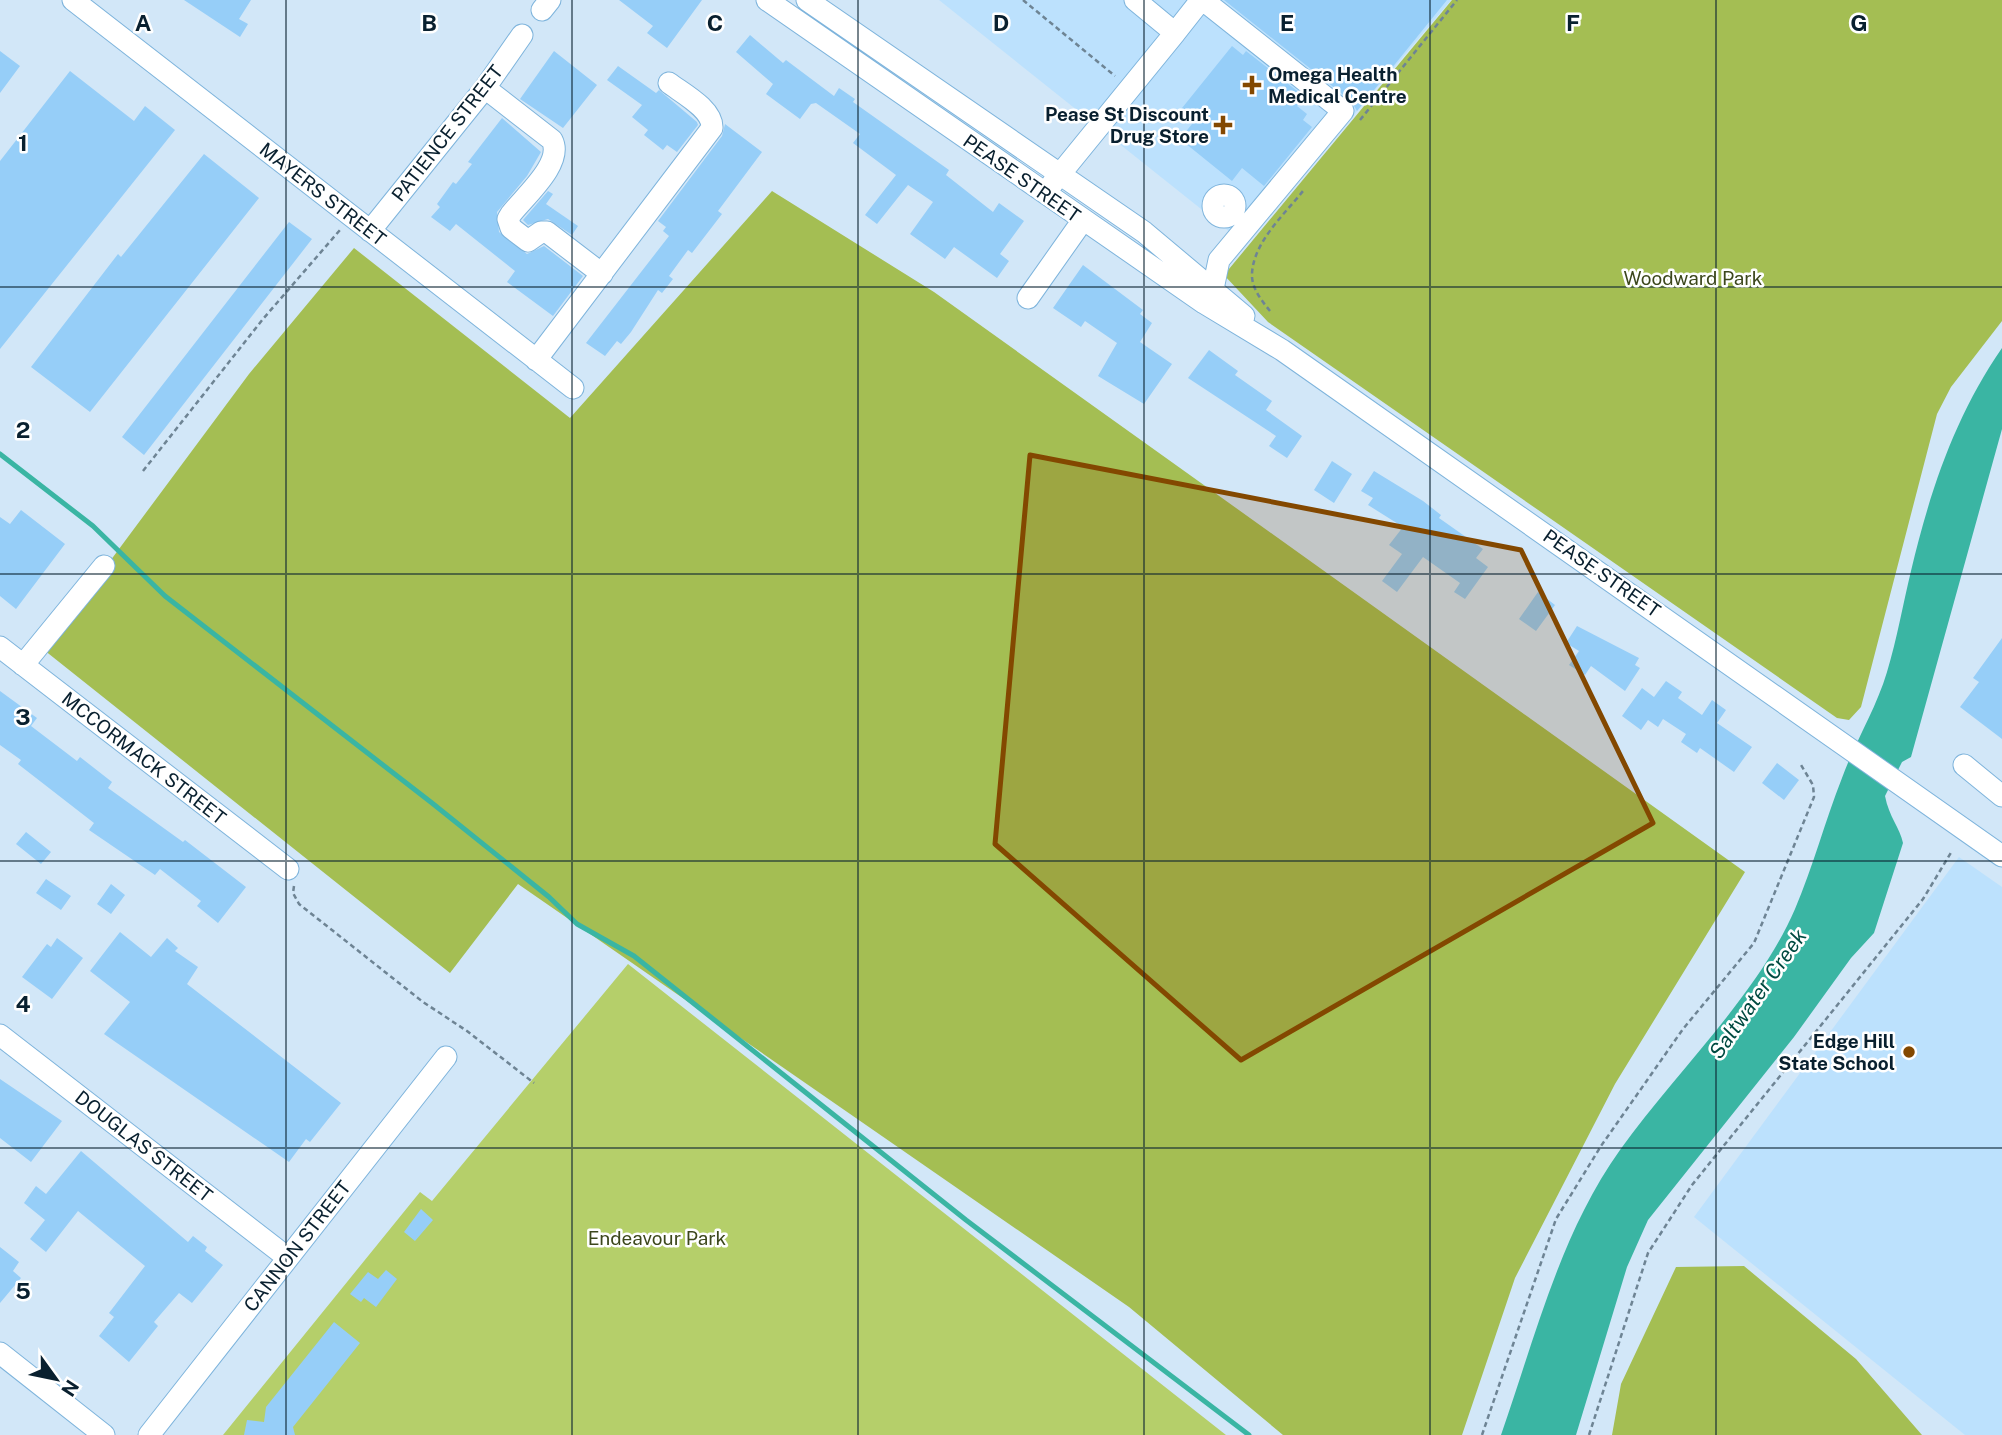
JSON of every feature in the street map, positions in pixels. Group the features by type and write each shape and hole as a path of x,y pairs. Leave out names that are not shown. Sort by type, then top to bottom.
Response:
{"street":[{"name":"MAYERS STREET","path":"74,0 573,388"},
{"name":"PEASE STREET","path":"767,0 1204,303 1282,350 1841,740 2002,856"},
{"name":"PEASE STREET","path":"807,0 1144,232 1282,350"},
{"path":"1135,0 1175,33"},
{"path":"1044,193 1202,0 1343,111 1219,260 1213,289"},
{"name":"PATIENCE STREET","path":"370,231 485,88 522,35"},
{"path":"536,360 712,128 712,122 706,113 669,83"},
{"path":"485,88 552,139 555,146 552,162 508,219 511,228 528,240 541,232 547,232 603,274"},
{"path":"1234,203 1248,225"},
{"path":"1028,298 1083,220"},
{"path":"23,665 104,566"},
{"name":"MCCORMACK STREET","path":"0,647 288,869"},
{"path":"1964,765 2002,796"},
{"name":"PEASE STREET","path":"1920,797 2002,848"},
{"name":"DOUGLAS STREET","path":"0,1035 288,1258"},
{"name":"CANNON STREET","path":"149,1435 446,1057"},
{"path":"0,1353 104,1435"}],"path":[{"path":"1023,0 1122,81"},
{"path":"1353,129 1457,0"},
{"path":"1270,311 1256,292 1252,276 1255,262 1267,236 1310,182"},
{"path":"143,471 263,320 351,217"},
{"path":"1482,1435 1556,1219 1601,1146 1683,1029 1754,943 1814,797 1814,785 1801,765"},
{"path":"1589,1435 1648,1253 1692,1185 1923,899 1952,851"},
{"path":"288,869 293,880 293,892 299,904 423,1002 467,1031 534,1083"}],"highlighted area":[{"path":"1030,455 1521,550 1653,823 1241,1060 995,844"}],"shaded area":[{"path":"939,0 1451,0 1245,244"},
{"name":"Edge Hill State School","path":"1959,857 2002,887 2002,1435 1965,1435 1694,1217"}],"green space":[{"name":"Woodward Park","path":"1452,0 2002,0 2002,321 1951,387 1937,414 1861,707 1849,720 1837,718 1268,322 1224,275"},
{"path":"772,191 934,292 1745,872 1615,1084 1515,1278 1462,1435 1283,1435 1129,1307 518,884 450,973 44,650 249,374 354,248 570,418"},
{"name":"Endeavour Park","path":"628,964 1226,1435 223,1435 420,1192 432,1201"},
{"path":"1744,1266 1856,1359 1922,1435 1612,1435 1621,1384 1676,1267"}],"water":[{"name":"Saltwater Creek","path":"2002,348 2002,429 1911,757 1902,762 1885,796 1903,843 1874,933 1851,958 1794,1037 1648,1220 1627,1267 1576,1435 1501,1435 1551,1288 1581,1216 1599,1182 1642,1121 1738,1003 1779,941 1795,909 1842,778 1887,672 1918,541 1946,455 1971,400"}],"building":[{"path":"184,0 251,0 239,19 248,24 240,37"},
{"path":"619,0 702,0 667,48 647,33 653,26"},
{"path":"1224,0 1447,0 1357,111 1351,101"},
{"path":"750,35 783,63 786,60 834,96 839,88 855,99 853,102 949,170 946,175 993,212 999,203 1024,221 1000,254 1009,261 997,278 954,247 945,259 910,234 933,202 908,185 877,224 865,215 896,175 853,143 860,134 816,103 811,104 800,119 766,94 773,84 736,52"},
{"path":"1232,46 1243,55 1246,51 1305,97 1297,106 1307,114 1303,120 1312,127 1264,186 1242,168 1232,181 1180,139 1192,124 1178,113"},
{"path":"0,51 20,66 0,93"},
{"path":"554,51 597,85 563,128 520,99"},
{"path":"618,66 656,93 659,90 697,122 698,125 677,152 667,145 663,150 644,135 648,130 632,117 642,105 607,80"},
{"path":"70,71 134,121 145,106 175,130 0,349 0,161"},
{"path":"502,118 541,152 527,176 497,212 499,232 527,254 544,246 583,276 553,316 507,282 515,271 456,224 450,231 431,217 440,207 437,204 453,182 456,184 472,164 468,162"},
{"path":"725,124 762,152 718,211 722,214 692,253 688,250 669,276 673,279 662,293 658,290 621,344 617,341 605,356 586,343 669,236 663,231 666,227 658,221 722,136"},
{"path":"204,154 259,198 90,412 31,367 118,254 121,257"},
{"path":"548,191 553,194 546,204 578,226 572,235 548,219 528,225 523,220"},
{"path":"289,222 312,239 144,455 122,437"},
{"path":"1083,265 1143,310 1140,314 1152,323 1140,342 1172,364 1144,404 1098,376 1117,343 1085,321 1081,327 1053,308"},
{"path":"1209,350 1238,371 1235,375 1272,401 1266,410 1302,436 1287,458 1269,446 1276,436 1188,378"},
{"path":"1332,461 1352,474 1334,503 1314,490"},
{"path":"1374,471 1423,501 1441,515 1439,518 1483,549 1476,558 1488,567 1465,599 1454,592 1460,583 1423,557 1397,592 1382,581 1402,554 1389,545 1403,527 1368,505 1373,498 1361,491"},
{"path":"21,510 65,544 16,609 0,596 0,517 10,524"},
{"path":"1538,592 1555,605 1536,631 1519,619"},
{"path":"1577,626 1639,658 1635,665 1640,668 1625,691 1591,666 1585,675 1569,665 1579,651 1566,643"},
{"path":"2002,638 2002,739 1960,707 1979,682 1973,678"},
{"path":"1666,681 1682,692 1678,698 1702,715 1712,700 1726,710 1717,723 1752,747 1734,772 1700,748 1697,753 1681,742 1686,734 1663,719 1658,727 1648,720 1641,730 1622,716 1642,688 1654,697"},
{"path":"0,691 37,718 31,726 77,761 80,757 112,782 108,788 183,842 185,840 246,887 218,923 197,906 201,901 160,869 155,875 89,830 94,823 18,764 21,760 0,745"},
{"path":"1777,763 1799,780 1784,800 1762,783"},
{"path":"26,832 51,852 41,864 16,844"},
{"path":"46,879 71,896 61,910 36,893"},
{"path":"111,884 125,895 111,914 97,904"},
{"path":"120,932 151,957 167,938 178,948 175,951 198,967 187,984 341,1103 310,1142 306,1139 289,1162 104,1034 130,1002 90,971"},
{"path":"57,938 83,958 52,999 22,977 47,944 51,947"},
{"path":"0,1079 62,1121 31,1162 0,1138"},
{"path":"81,1151 188,1242 193,1236 207,1247 205,1251 223,1265 192,1303 179,1293 154,1322 158,1326 129,1362 99,1336 114,1317 109,1313 145,1266 78,1211 46,1252 30,1239 45,1220 24,1203 36,1186 46,1194"},
{"path":"421,1209 433,1220 415,1241 404,1232"},
{"path":"0,1247 19,1262 13,1271 21,1278 0,1303"},
{"path":"386,1270 397,1279 376,1307 364,1298 361,1302 350,1294 368,1272 378,1279"},
{"path":"334,1322 360,1343 293,1427 295,1435 244,1435 247,1420 264,1422 266,1407"}],"waterway":[{"path":"0,454 93,526 165,596 432,803 549,897 577,924 634,956 966,1220 1249,1435"}],"place":[{"name":"Omega Health Medical Centre","path":"1252,85"},
{"name":"Pease St Discount Drug Store","path":"1223,125"},
{"name":"Edge Hill State School","path":"1909,1052"}]}
